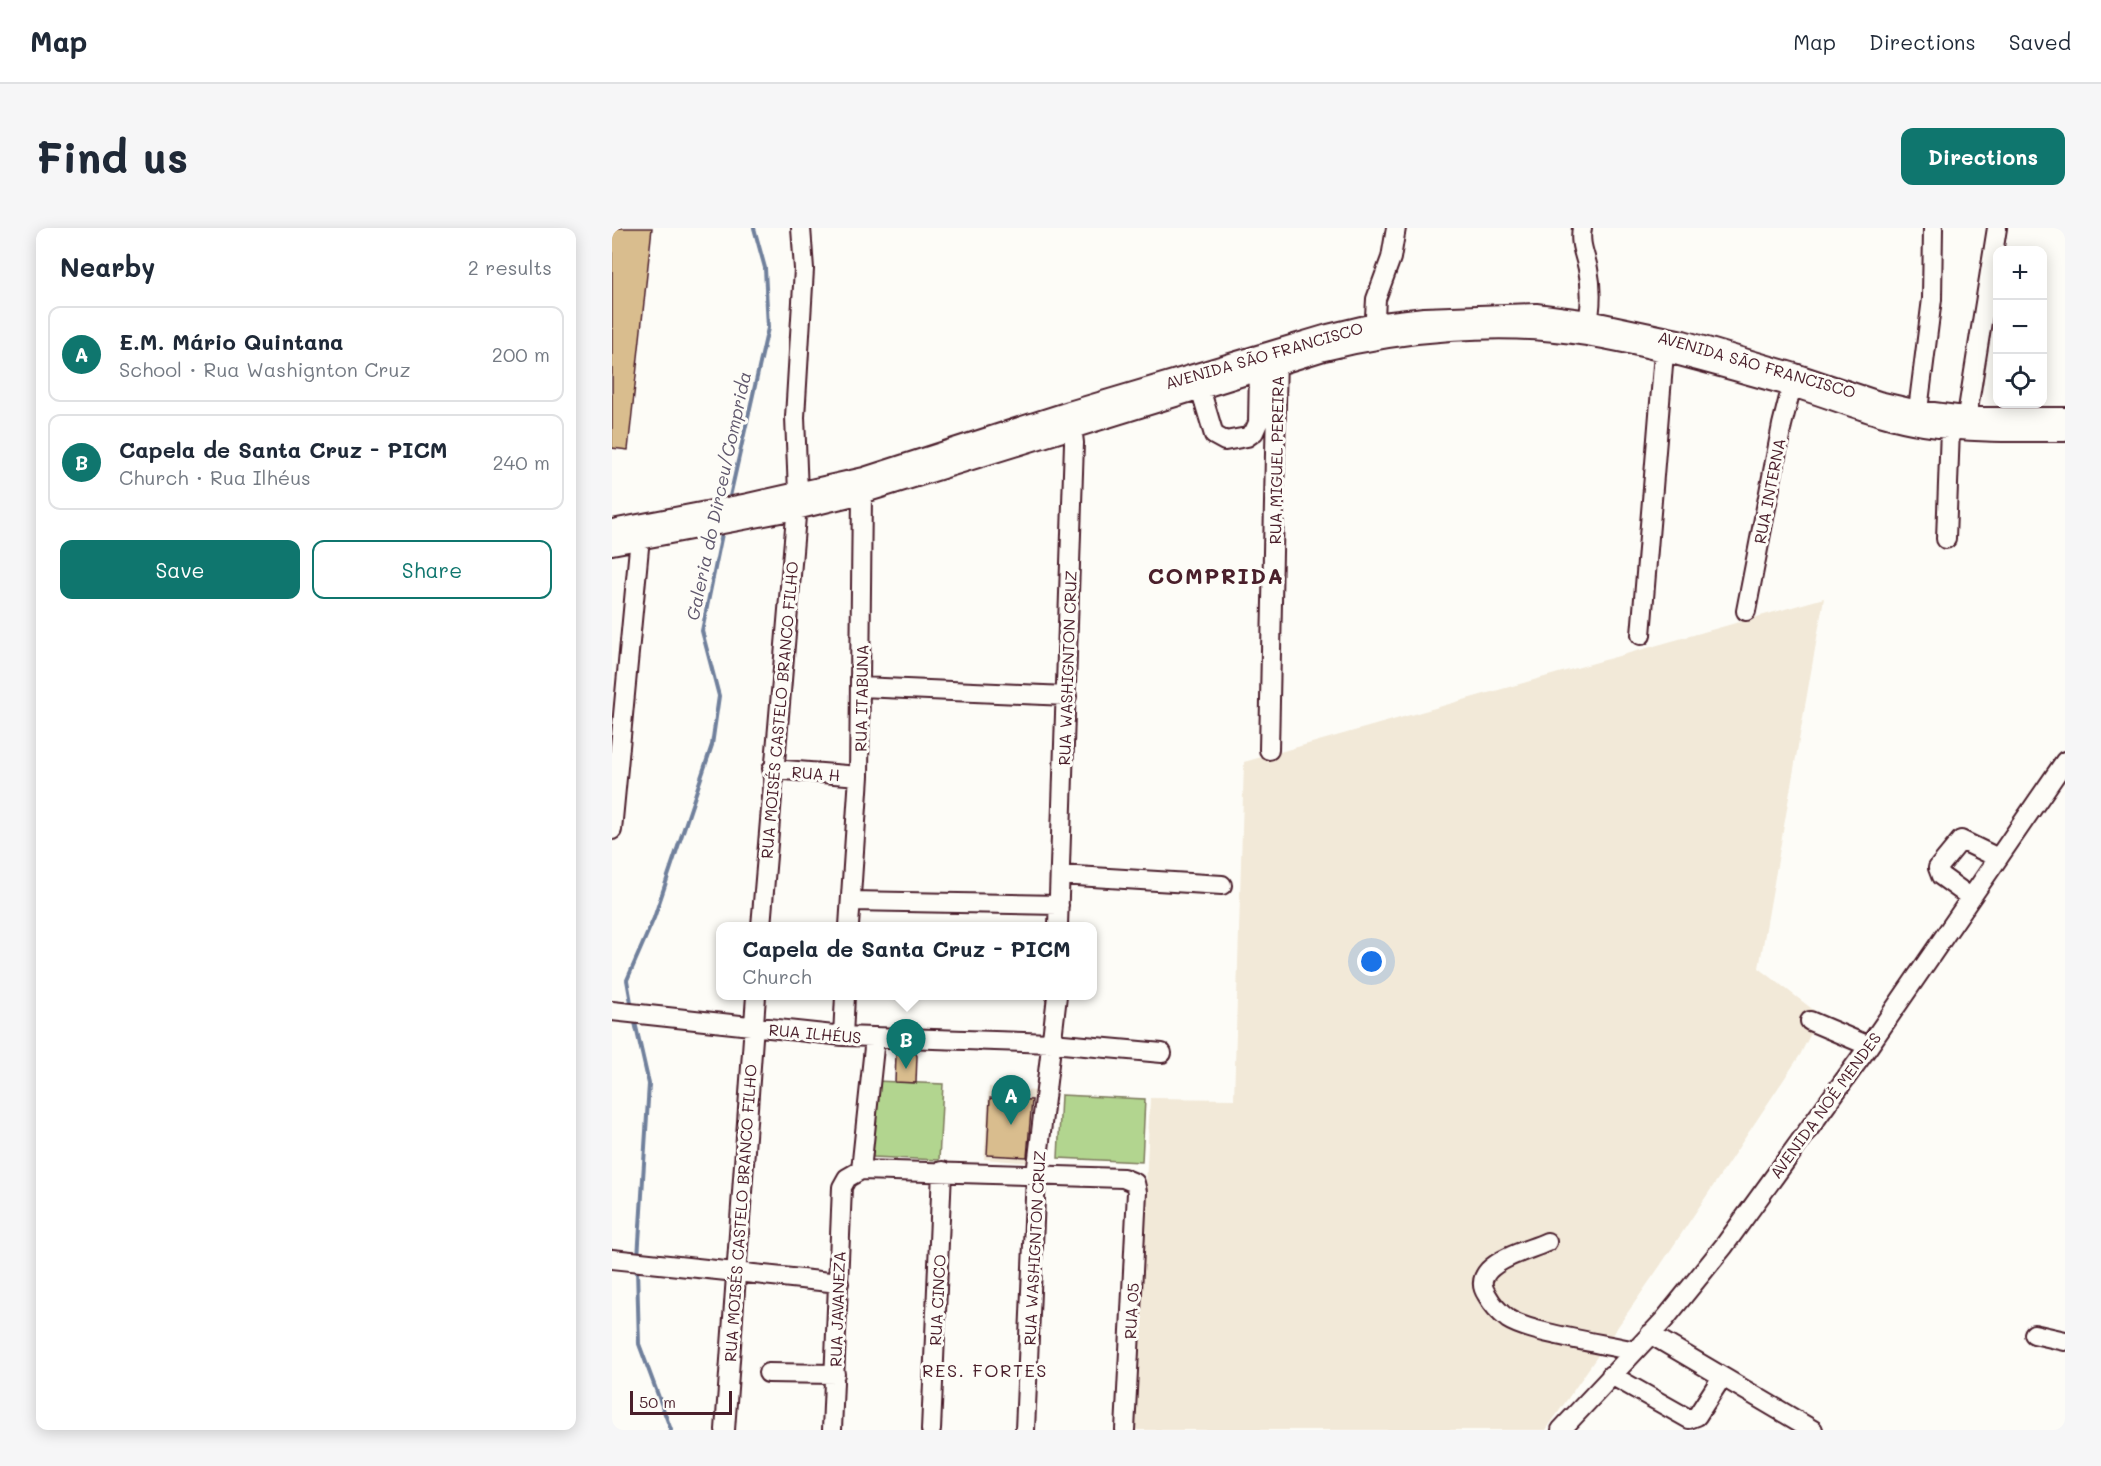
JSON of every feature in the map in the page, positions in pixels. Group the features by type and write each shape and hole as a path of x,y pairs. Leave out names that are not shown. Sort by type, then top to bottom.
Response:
{"street":[{"name":"RUA MOISÉS CASTELO BRANCO FILHO","path":"761,922 772,769 797,502 795,417 804,269 801,228"},
{"path":"1374,331 1376,299 1391,258 1396,228"},
{"path":"1582,228 1580,239 1589,278 1587,328"},
{"path":"1918,410 1932,299 1933,228"},
{"path":"1946,539 1961,425 1997,228"},
{"name":"AVENIDA SÃO FRANCISCO","path":"797,502 893,469 1374,331 1542,331 1587,328 1683,340 1900,422 2065,432"},
{"name":"AVENIDA SÃO FRANCISCO","path":"1587,328 1664,353 1793,380 1918,410 1961,425 2065,417"},
{"path":"1641,635 1664,353"},
{"name":"AVENIDA SÃO FRANCISCO","path":"1192,385 1259,370 1277,357"},
{"name":"RUA MIGUEL PEREIRA","path":"1269,750 1277,357"},
{"path":"1192,385 1214,435 1225,441 1247,437 1254,432 1258,423 1259,370"},
{"name":"RUA INTERNA","path":"1746,610 1793,380"},
{"name":"AVENIDA SÃO FRANCISCO","path":"612,529 641,531 797,502 862,494 1071,419"},
{"name":"RUA WASHIGNTON CRUZ","path":"1058,922 1067,696 1071,419"},
{"name":"RUA ITABUNA","path":"849,922 860,776 862,494"},
{"name":"AVENIDA SÃO FRANCISCO","path":"612,545 641,531"},
{"path":"612,830 615,768 641,531"},
{"path":"861,687 1067,696"},
{"name":"AVENIDA NOÉ MENDES","path":"1561,1430 1650,1334 1724,1246 1869,1046 2065,761"},
{"name":"RUA H","path":"772,769 860,776"},
{"path":"1970,897 1941,876 1938,868 1941,862 1961,840 1998,858"},
{"path":"1060,875 1222,885"},
{"path":"851,901 1059,905"},
{"name":"RUA MOISÉS CASTELO BRANCO FILHO","path":"725,1430 756,1000"},
{"path":"843,1036 845,1000"},
{"name":"RUA WASHIGNTON CRUZ","path":"1025,1430 1036,1175 1057,1000"},
{"name":"RUA ILHÉUS","path":"626,1013 843,1036 1052,1043 1162,1053"},
{"path":"1810,1021 1869,1046"},
{"path":"875,1038 861,1170 1036,1175"},
{"name":"RUA JAVANEZA","path":"832,1430 842,1187 849,1175 861,1170"},
{"name":"RUA CINCO","path":"931,1430 942,1171"},
{"name":"RUA 05","path":"1036,1175 1123,1178 1135,1183 1137,1192 1125,1430"},
{"path":"1547,1242 1490,1269 1484,1278 1482,1288 1489,1298 1502,1314 1520,1325 1634,1351"},
{"path":"617,1260 839,1283"},
{"path":"1650,1334 1813,1430"},
{"path":"2034,1334 2065,1341"},
{"path":"768,1373 835,1374"},
{"path":"1611,1375 1689,1419 1697,1416 1722,1377"}],"shaded area":[{"path":"1824,598 1759,968 1820,1015 1800,1055 1660,1266 1546,1430 1135,1430 1150,1098 1234,1099 1244,762"},
{"path":"989,1087 1037,1091 1032,1163 984,1159"}],"green space":[{"path":"876,1081 943,1084 939,1160 873,1157"},
{"path":"1061,1095 1145,1099 1142,1162 1058,1158"}],"building":[{"path":"612,228 652,228 628,450 612,448"},
{"path":"901,1049 914,1050 917,1056 916,1083 895,1082 896,1054"},
{"path":"990,1098 1032,1100 1027,1157 987,1155"}],"waterway":[{"name":"Galeria do Dirceu/Comprida","path":"729,501 768,328 765,268 754,228"},
{"name":"Galeria do Dirceu/Comprida","path":"632,1008 627,980 654,918 712,745 719,696 702,631 723,529"},
{"name":"Galeria do Dirceu/Comprida","path":"634,1018 649,1084 638,1258"},
{"name":"Galeria do Dirceu/Comprida","path":"637,1268 639,1344 671,1430"}],"place":[{"name":"Capela de Santa Cruz - PICM","path":"906,1069"},
{"name":"E.M. Mário Quintana","path":"1011,1125"}],"district":[{"name":"COMPRIDA","path":"1216,575"},
{"name":"RES. FORTES","path":"985,1370"}]}
